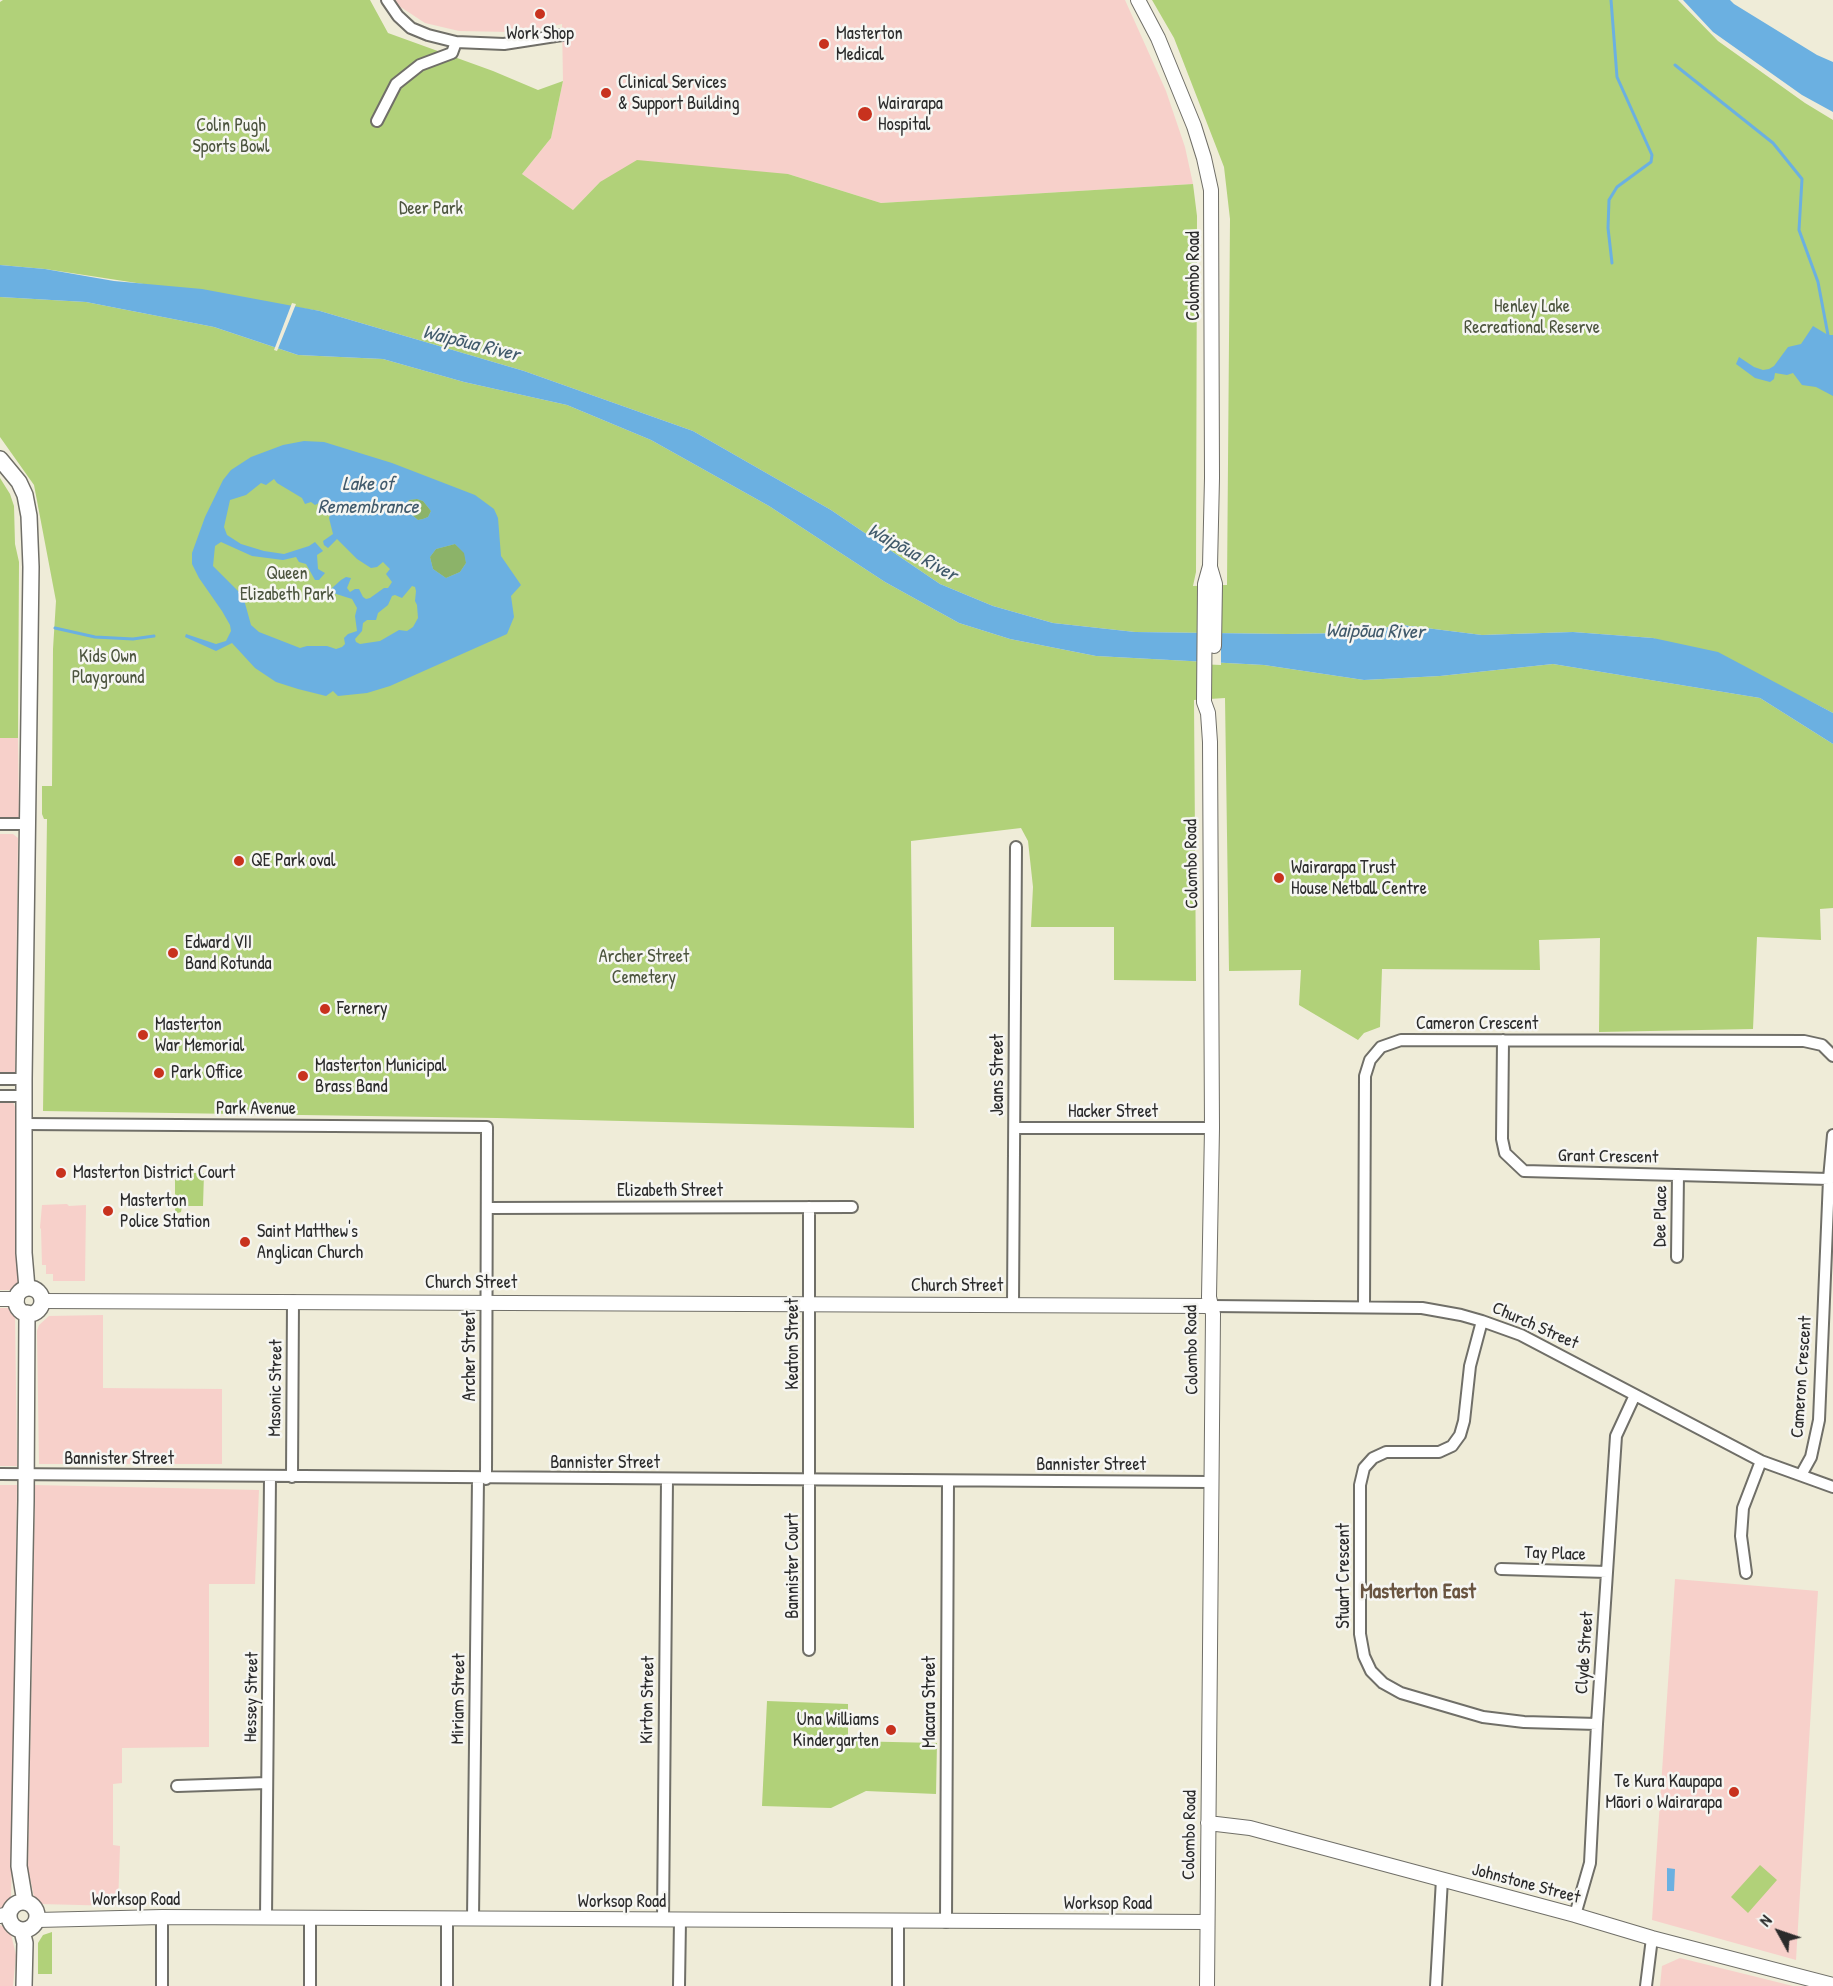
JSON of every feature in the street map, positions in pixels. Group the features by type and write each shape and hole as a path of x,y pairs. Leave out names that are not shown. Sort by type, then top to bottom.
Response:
{"main road":[{"path":"0,459 19,482 25,495 29,516 31,567 24,1253 22,1293 18,1308 27,1313 38,1310 42,1300 38,1291 22,1293"},
{"path":"25,1902 20,1866 20,1834 27,1313"},
{"path":"25,1902 33,1907 37,1920 31,1928 22,1931 13,1927 4,1915 15,1905 25,1902"},
{"path":"22,1931 25,1943 24,1986"}],"street":[{"path":"387,0 398,16 411,28 456,42 504,44 562,35"},
{"name":"Colombo Road","path":"1138,0 1158,38 1194,126 1211,190 1212,478 1209,706 1212,1128 1209,1297 1213,1330 1207,1986"},
{"path":"378,121 396,84 420,65 452,53 456,42"},
{"path":"0,824 27,824"},
{"name":"Jeans Street","path":"1013,1304 1016,847"},
{"name":"Cameron Crescent","path":"1364,1307 1365,1076 1370,1060 1381,1047 1401,1040 1804,1041 1822,1045 1833,1056"},
{"name":"Grant Crescent","path":"1503,1040 1502,1139 1505,1153 1524,1171 1829,1179"},
{"path":"0,1080 24,1079"},
{"path":"0,1096 24,1096"},
{"name":"Park Avenue","path":"24,1124 487,1126"},
{"name":"Archer Street","path":"482,1479 487,1301 487,1126"},
{"name":"Hacker Street","path":"1015,1128 1212,1128"},
{"name":"Cameron Crescent","path":"1801,1475 1811,1457 1819,1420 1833,1134"},
{"name":"Dee Place","path":"1677,1175 1677,1257"},
{"name":"Keaton Street","path":"809,1207 809,1481"},
{"name":"Elizabeth Street","path":"487,1208 852,1207"},
{"path":"0,1299 22,1293"},
{"name":"Church Street","path":"42,1300 1422,1308 1482,1321 1521,1335 1761,1461 1833,1486"},
{"name":"Masonic Street","path":"292,1477 293,1301"},
{"name":"Stuart Crescent","path":"1482,1321 1470,1366 1464,1421 1460,1435 1452,1446 1439,1452 1386,1452 1372,1458 1364,1468 1360,1485 1360,1634 1364,1656 1371,1671 1383,1683 1411,1696 1483,1717 1524,1722 1597,1724"},
{"name":"Clyde Street","path":"1575,1916 1590,1863 1616,1436 1635,1395"},
{"path":"1746,1573 1741,1536 1743,1508 1761,1461"},
{"name":"Bannister Street","path":"0,1474 482,1479 1210,1482"},
{"name":"Hessey Street","path":"266,1918 270,1477"},
{"name":"Miriam Street","path":"473,1919 482,1479"},
{"name":"Kirton Street","path":"663,1920 667,1479"},
{"name":"Bannister Court","path":"809,1481 809,1650"},
{"name":"Macara Street","path":"946,1922 948,1482"},
{"name":"Tay Place","path":"1501,1569 1607,1572"},
{"path":"177,1786 267,1784"},
{"name":"Johnstone Street","path":"1208,1823 1250,1828 1833,1985"},
{"path":"1436,1986 1442,1880"},
{"path":"162,1917 162,1986"},
{"name":"Worksop Road","path":"37,1920 162,1917 1207,1923"},
{"path":"310,1918 310,1986"},
{"path":"447,1919 447,1986"},
{"path":"679,1986 680,1920"},
{"path":"898,1921 898,1986"},
{"path":"1646,1986 1652,1938"}],"shaded area":[{"name":"Wairarapa Hospital","path":"394,0 1125,0 1166,91 1185,147 1193,184 881,203 788,174 600,182 573,210 522,174 551,138 563,81 562,24 510,32 459,31 425,23 396,4"},
{"path":"0,738 18,738 19,817 0,817"},
{"path":"0,834 13,834 18,838 15,1073 11,1075 0,1075"},
{"path":"0,1100 9,1100 15,1107 19,1283 15,1289 11,1290 0,1290"},
{"path":"67,1204 69,1206 86,1205 85,1281 53,1281 53,1274 46,1274 46,1265 42,1265 40,1228 42,1205"},
{"path":"0,1308 12,1308 15,1311 17,1466 0,1466"},
{"path":"103,1315 103,1388 222,1389 222,1464 39,1464 37,1331 39,1325 49,1316"},
{"path":"0,1485 17,1485 11,1902 3,1911 0,1911"},
{"path":"35,1485 259,1490 255,1584 209,1584 209,1747 122,1748 122,1783 113,1784 113,1845 120,1846 118,1906 40,1904 34,1897 28,1868"},
{"name":"Te Kura Kaupapa Māori o Wairarapa","path":"1675,1579 1818,1591 1796,1960 1652,1920"},
{"path":"0,1925 10,1930 16,1955 13,1986 0,1986"},
{"path":"1680,1958 1793,1986 1660,1986 1662,1966"}],"green space":[{"path":"3,0 370,0 388,33 538,90 563,81 551,138 522,174 573,210 600,182 637,160 788,174 881,203 1193,184 1197,216 1196,572 1193,586 1227,585 1230,219 1224,167 1174,38 1152,0 1678,0 1718,41 1805,103 1833,120 1833,713 1808,700 1653,638 1573,632 1482,635 1402,625 1353,633 1135,632 1053,623 993,606 940,584 831,510 693,431 524,371 320,311 45,269 0,265 0,2"},
{"name":"Queen Elizabeth Park","path":"0,297 86,302 214,327 298,355 383,359 464,382 567,405 651,440 769,506 885,582 959,623 1010,639 1096,656 1264,665 1364,680 1440,676 1553,664 1760,698 1833,744 1833,908 1820,909 1821,940 1757,937 1753,1029 1599,1032 1600,938 1539,940 1540,970 1382,969 1380,1027 1364,1033 1358,1040 1299,1005 1301,970 1229,971 1225,698 1194,700 1196,981 1114,980 1114,927 1031,927 1033,887 1028,841 1021,828 911,841 914,1128 497,1118 43,1111 47,819 44,819 42,814 42,786 52,786 53,649 56,601 34,485 0,437"},
{"path":"0,478 14,506 15,544 19,562 18,738 0,738"},
{"path":"409,500 423,501 431,511 428,517 418,520 406,510 405,507"},
{"path":"455,544 465,553 466,563 460,572 446,578 433,569 430,557 436,549"},
{"path":"175,1173 204,1173 203,1206 182,1206 181,1212 175,1214"},
{"path":"767,1701 848,1704 848,1741 937,1743 936,1794 866,1791 831,1808 762,1806"},
{"path":"1760,1865 1777,1880 1748,1913 1731,1897"},
{"path":"52,1932 52,1974 38,1974 38,1943 43,1935"}],"water":[{"path":"1683,0 1730,0 1817,55 1833,62 1833,112 1802,95 1713,32"},
{"name":"Waipōua River","path":"0,265 45,269 114,281 202,289 320,311 524,371 693,431 831,510 940,584 993,606 1053,623 1135,632 1353,633 1402,625 1482,635 1573,632 1653,638 1718,652 1833,713 1833,744 1760,698 1553,664 1440,676 1364,680 1264,665 1096,656 1010,639 959,623 885,582 769,506 651,440 567,405 464,382 383,359 298,355 214,327 86,302 0,297"},
{"path":"1813,326 1828,335 1833,335 1833,396 1816,387 1802,385 1793,373 1787,375 1775,373 1774,379 1770,382 1755,378 1736,364 1739,357 1754,367 1769,369 1774,366 1788,347 1801,344"},
{"name":"Lake of Remembrance","path":"304,441 324,442 392,463 475,495 494,509 498,518 501,556 521,585 511,596 514,617 507,634 390,686 367,693 338,696 333,691 326,696 276,682 255,668 232,643 216,651 185,637 186,634 216,644 226,641 231,631 230,625 199,578 192,564 192,553 205,517 223,480 231,470 251,457 283,445","holes":["274,479 302,498 305,504 311,502 315,505 321,502 331,512 329,518 333,534 323,541 328,548 337,539 357,559 371,568 383,562 390,569 386,574 392,582 388,588 384,588 370,598 363,597 359,589 350,592 347,588 351,578 346,577 331,589 333,593 352,599 357,608 355,616 357,631 344,638 345,644 342,647 336,649 327,646 300,648 259,632 251,625 243,596 213,566 215,546 221,542 252,556 283,560 296,557 299,562 306,564 315,580 319,580 325,573 318,569 317,555 323,551 315,542 284,554 241,544 227,535 224,527 230,500 246,495 261,483 266,485","409,500 423,501 431,511 428,517 418,520 406,510 405,507","455,544 464,553 466,563 460,572 446,578 433,569 430,557 436,549","412,586 415,587 418,618 413,627 407,631 399,630 380,641 360,644 356,642 355,639 362,631 363,623 367,620 376,620 378,613 388,605 392,596 402,598"]},
{"path":"1667,1868 1675,1869 1674,1891 1667,1891"}],"pier":[{"path":"292,303 296,304 277,351 274,350"},
{"path":"1198,630 1221,630 1221,665 1197,664"}],"waterway":[{"path":"1611,0 1617,77 1652,155 1651,162 1617,187 1609,200 1608,228 1612,263"},
{"path":"1675,65 1773,143 1802,179 1799,230 1818,282 1828,335"},
{"path":"55,628 95,637 133,639 154,636"}],"place":[{"name":"Work Shop","path":"540,14"},
{"name":"Masterton Medical","path":"824,44"},
{"name":"Clinical Services & Support Building","path":"606,93"},
{"name":"Wairarapa Hospital","path":"865,114"},
{"name":"QE Park oval","path":"239,861"},
{"name":"Wairarapa Trust House Netball Centre","path":"1279,878"},
{"name":"Edward VII Band Rotunda","path":"173,953"},
{"name":"Fernery","path":"325,1009"},
{"name":"Masterton War Memorial","path":"143,1035"},
{"name":"Park Office","path":"159,1073"},
{"name":"Masterton Municipal Brass Band","path":"303,1076"},
{"name":"Masterton District Court","path":"61,1173"},
{"name":"Masterton Police Station","path":"108,1211"},
{"name":"Saint Matthew's Anglican Church","path":"245,1242"},
{"name":"Una Williams Kindergarten","path":"891,1730"},
{"name":"Te Kura Kaupapa Māori o Wairarapa","path":"1734,1792"}],"district":[{"name":"Masterton East","path":"1418,1592"}],"park label":[{"name":"Colin Pugh Sports Bowl","path":"231,136"},
{"name":"Deer Park","path":"431,209"},
{"name":"Henley Lake Recreational Reserve","path":"1532,317"},
{"name":"Kids Own Playground","path":"108,667"},
{"name":"Archer Street Cemetery","path":"644,967"}]}
